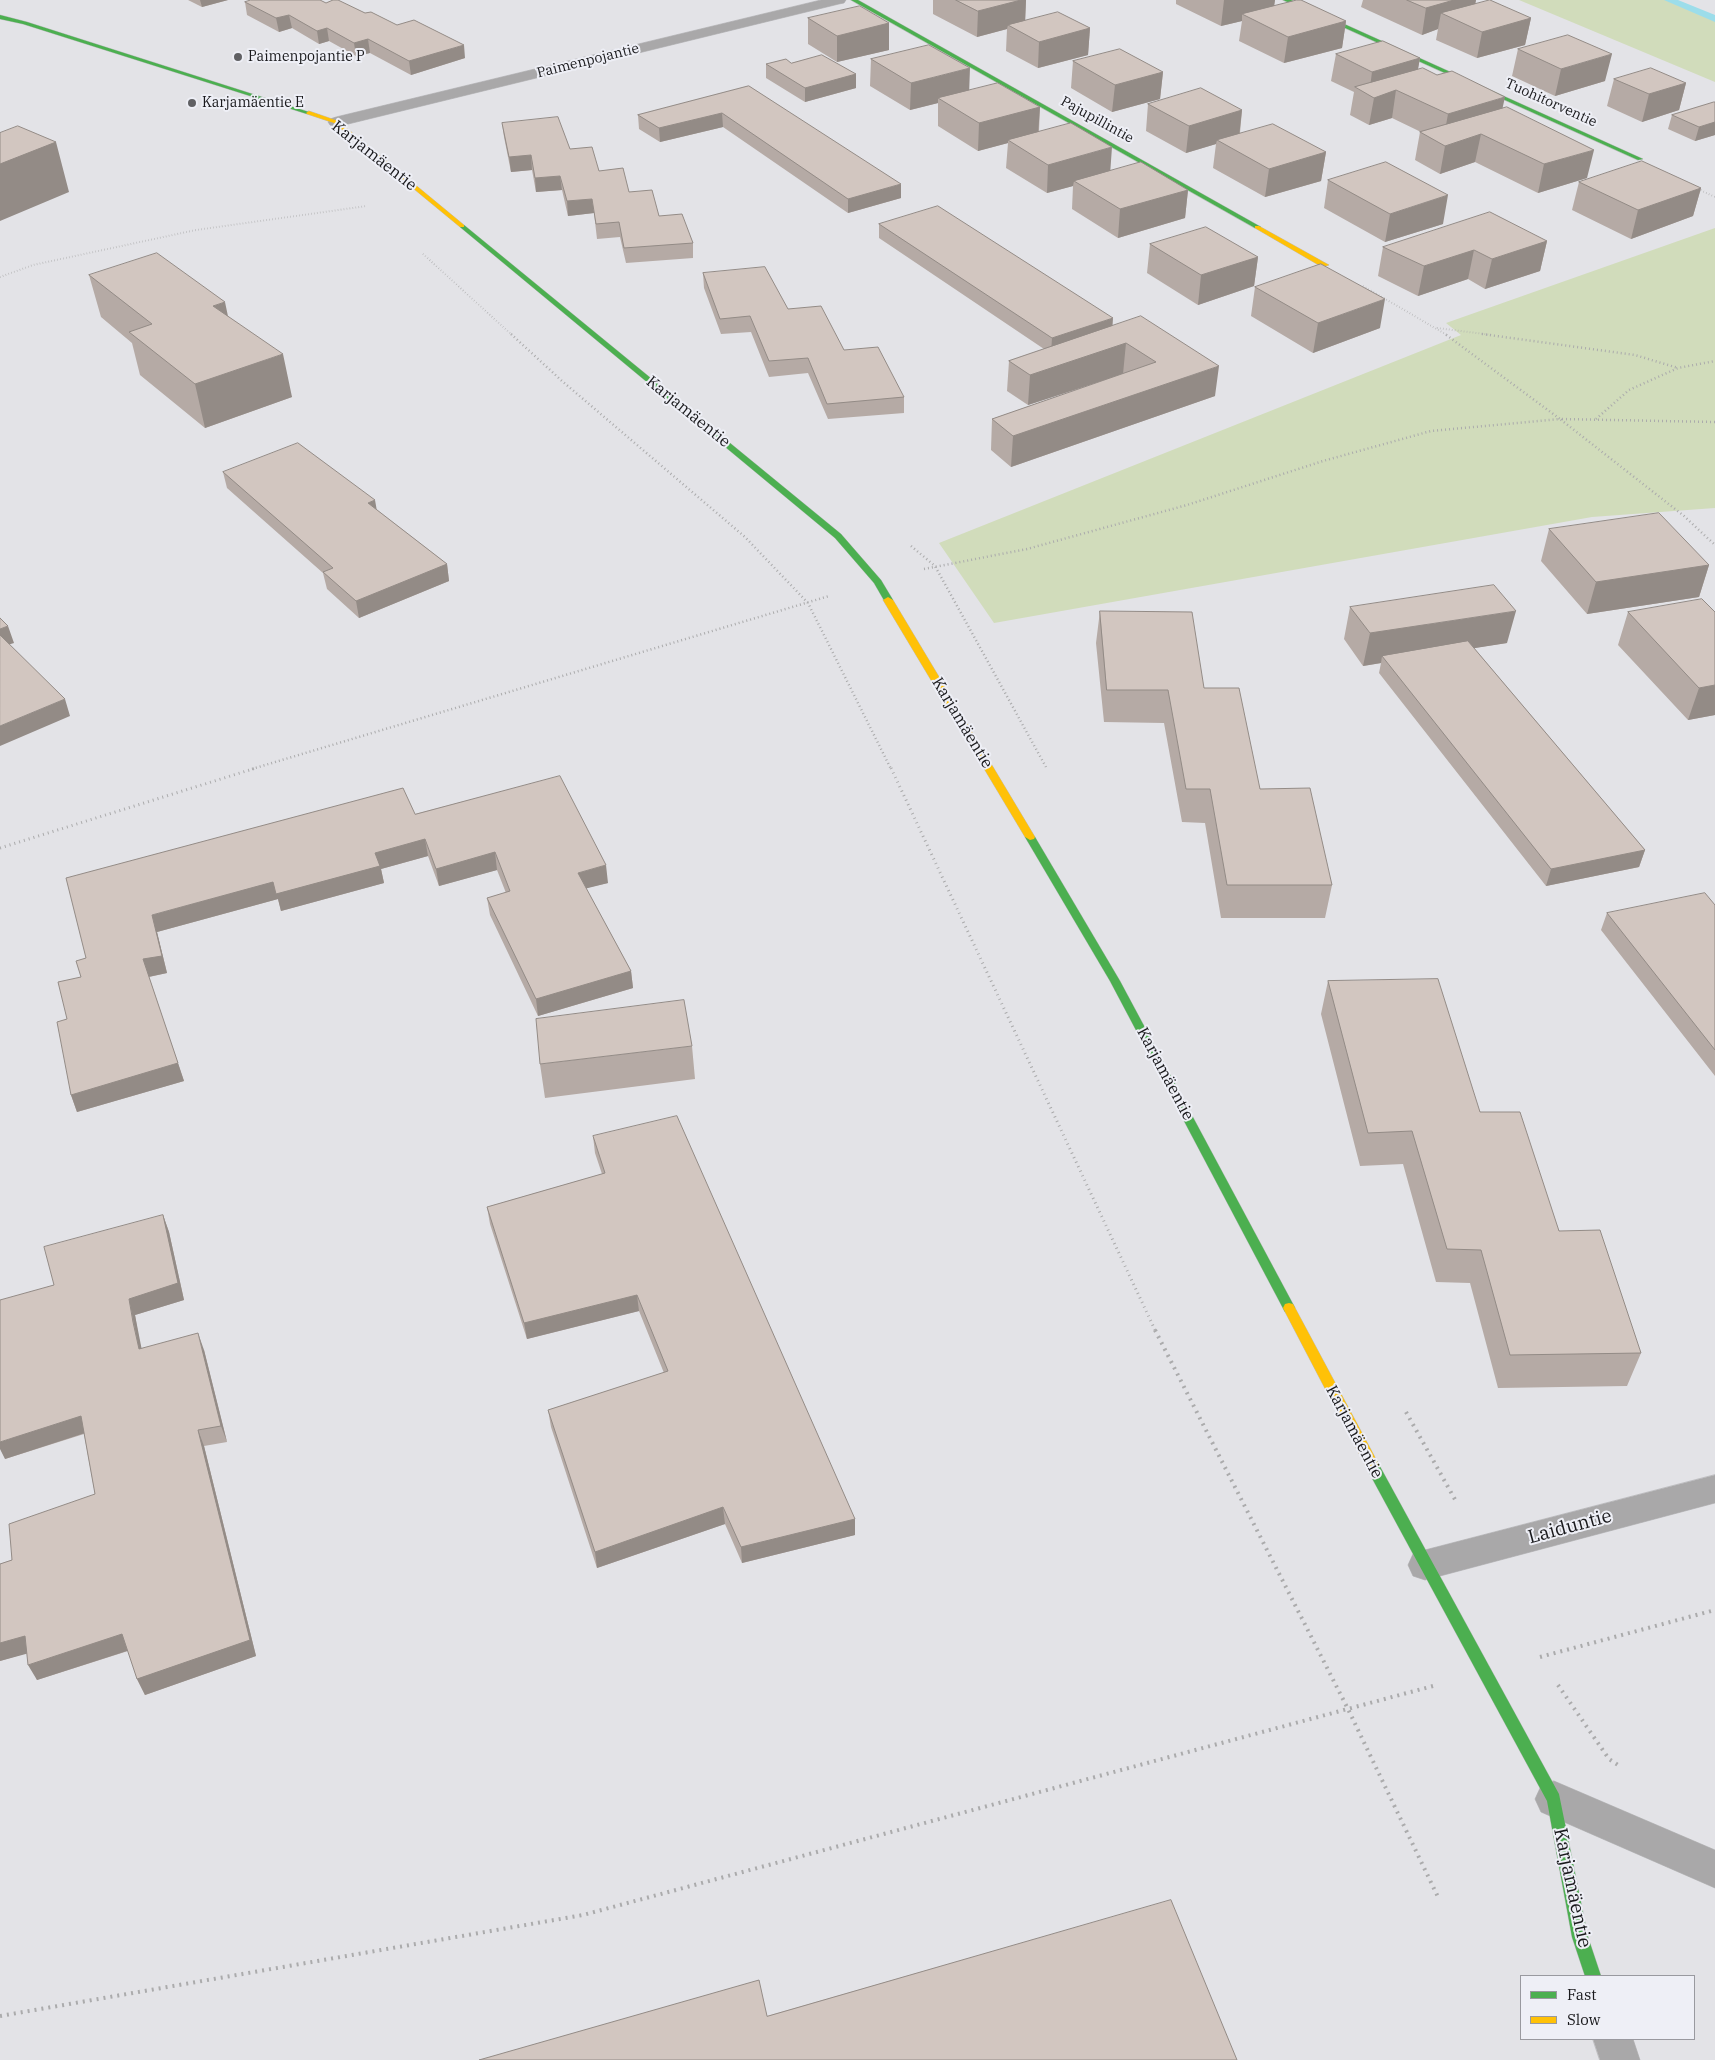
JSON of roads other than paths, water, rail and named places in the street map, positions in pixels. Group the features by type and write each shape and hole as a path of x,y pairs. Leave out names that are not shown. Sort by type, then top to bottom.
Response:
{"street":[{"name":"Paimenpojantie","path":"336,122 839,0"},
{"name":"Pajupillintie","path":"854,0 1326,265"},
{"name":"Tuohitorventie","path":"1286,0 1640,159"},
{"name":"Karjamäentie","path":"0,17 25,23 336,122 838,536 878,582 1115,981 1425,1565 1486,1672 1554,1799 1580,1937 1593,1975"},
{"name":"Laiduntie","path":"1425,1565 1715,1489"},
{"name":"Karjamäentie","path":"1554,1799 1715,1869"},
{"path":"1613,2040 1620,2060"}],"waterway":[{"path":"1669,0 1715,19"}],"place":[{"name":"Paimenpojantie P","path":"238,57"},
{"name":"Karjamäentie E","path":"192,103"}]}
